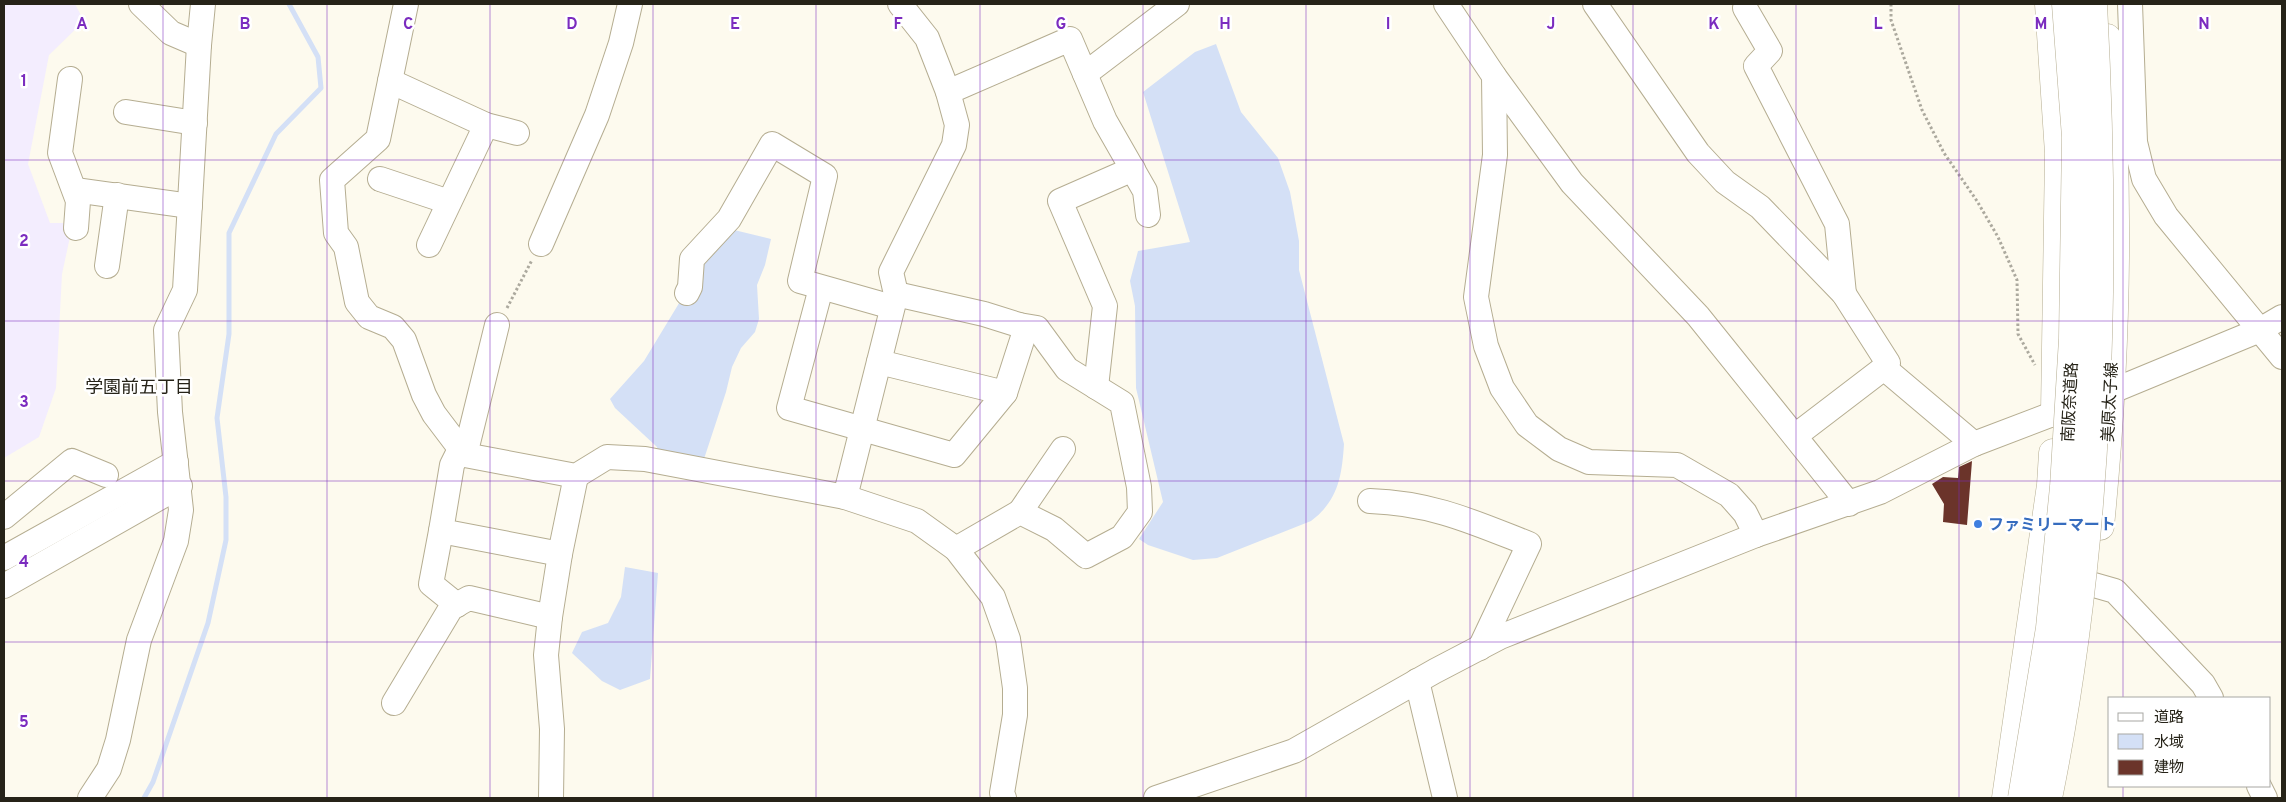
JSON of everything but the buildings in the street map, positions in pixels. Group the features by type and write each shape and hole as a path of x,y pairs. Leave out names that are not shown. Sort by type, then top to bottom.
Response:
{"main road":[{"path":"2006,798 2051,485 2057,382 2059,153 2049,4"},
{"name":"南阪奈道路","path":"2022,798 2050,628 2064,487 2073,339 2076,137 2066,4"},
{"name":"南阪奈道路","path":"2048,798 2075,632 2092,469 2098,342 2100,233 2100,128 2093,4"},
{"name":"美原太子線","path":"2061,798 2094,585 2110,392 2115,302 2111,88 2104,4"}],"street":[{"path":"141,4 171,32 199,45"},
{"path":"90,798 109,770 118,740 139,640 176,542 181,510 180,486 170,412 166,330 185,290 203,4"},
{"path":"406,4 378,139 332,180 336,232 346,247 357,302 368,317 393,327 404,340 424,395 434,414 463,452 576,476 607,457 645,459 844,496 917,521 956,549 994,597 1008,639 1015,688 1015,715 1002,793 1004,798"},
{"path":"540,244 597,115 621,43 630,4"},
{"path":"844,496 894,301 891,272 954,145 956,125 948,92 927,38 900,4"},
{"path":"1085,74 1177,4"},
{"path":"1446,4 1494,76 1572,183 1698,316 1849,504"},
{"path":"1596,4 1698,153 1724,182 1760,207 1844,294 1888,363 1795,436"},
{"path":"2130,4 2135,142 2144,179 2166,216 2282,357"},
{"path":"1744,8 1770,51 1756,66 1837,224 1844,294"},
{"path":"948,92 1070,39 1105,121 1145,191 1148,215"},
{"path":"1494,76 1495,154 1476,297 1486,346 1502,388 1527,425 1559,449 1589,462 1677,466 1729,495 1745,513 1756,535"},
{"path":"70,79 60,153 78,202 76,228"},
{"path":"390,81 486,125 517,133"},
{"path":"126,112 195,123"},
{"path":"429,245 486,125"},
{"path":"687,293 690,287 692,259 728,219 772,144 825,176 800,281 821,288 984,314 1019,325 1037,328 1067,369 1122,403 1139,487 1140,512 1122,537 1086,556 1054,529 1020,512"},
{"path":"1096,387 1105,306 1060,202 1133,169"},
{"path":"380,179 449,202"},
{"path":"75,190 190,206"},
{"path":"107,266 117,196"},
{"path":"821,288 789,408 954,455 1005,393 1024,334 1019,325"},
{"path":"1156,798 1294,752 1417,681 1500,637 1756,535 1880,492 1974,444 2110,392 2260,330 2282,317"},
{"path":"457,605 431,584 452,465 463,452 497,326"},
{"path":"878,362 1005,393"},
{"path":"1884,368 1974,444"},
{"path":"956,549 1020,512 1063,449"},
{"path":"4,517 72,461 106,475"},
{"path":"4,558 176,462"},
{"path":"551,798 552,729 546,655 560,554 576,476"},
{"path":"4,586 180,486"},
{"path":"1370,501 1402,502 1453,514 1529,544 1480,648"},
{"path":"441,531 560,554"},
{"path":"2094,585 2115,590 2203,684 2210,697"},
{"path":"394,703 451,608 469,598 550,617"},
{"path":"1417,681 1446,798"},
{"path":"2260,787 2266,798"}],"path":[{"path":"1891,4 1891,20 1922,110 1944,153 1977,201 1998,238 2017,280 2018,334 2032,363 2057,382"},
{"path":"497,326 540,244"}],"shaded area":[{"path":"4,4 75,4 84,21 49,55 28,164 50,223 73,223 62,274 56,388 39,437 4,458"}],"water":[{"path":"1216,44 1241,112 1278,158 1290,192 1299,241 1299,270 1344,444 1342,467 1337,487 1327,505 1311,521 1217,558 1193,560 1148,545 1139,539 1163,502 1136,388 1135,306 1130,281 1138,251 1190,242 1143,92 1195,52"},
{"path":"730,229 771,239 765,265 757,285 759,319 755,332 741,348 732,367 726,392 703,462 658,452 657,447 615,408 610,399 644,361 684,295 698,263"},
{"path":"625,567 658,573 650,679 620,690 602,681 572,653 582,632 608,623 621,597"}],"waterway":[{"path":"144,798 153,782 208,623 226,540 226,497 217,418 229,334 229,233 276,134 321,88 318,57 289,4"}],"place":[{"name":"ファミリーマート","path":"1978,524"}],"district":[{"name":"学園前五丁目","path":"139,387"}]}
